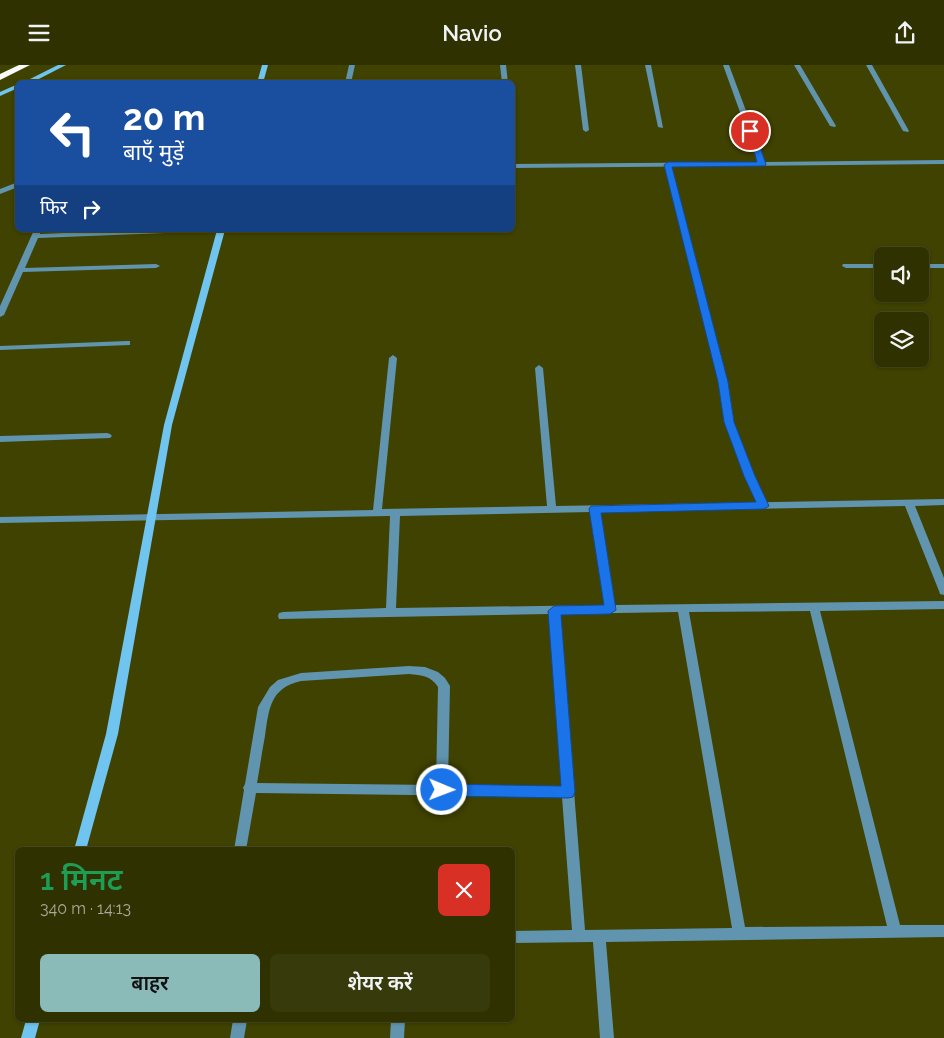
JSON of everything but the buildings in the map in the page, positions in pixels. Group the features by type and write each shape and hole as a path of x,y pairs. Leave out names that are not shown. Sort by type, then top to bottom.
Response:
{"highway":[{"path":"0,77 26,65"}],"street":[{"path":"31,80 62,65"},
{"path":"261,80 265,65"},
{"path":"349,80 352,65"},
{"path":"503,65 505,80"},
{"path":"578,65 586,130"},
{"path":"648,65 661,127"},
{"path":"726,65 762,164"},
{"path":"797,65 833,126"},
{"path":"869,65 906,131"},
{"path":"0,94 15,87"},
{"path":"515,166 944,162"},
{"path":"668,165 723,382 729,422 764,506"},
{"path":"0,192 15,184"},
{"path":"0,315 36,233 100,232"},
{"path":"81,847 112,734 168,425 220,232"},
{"path":"19,270 156,266"},
{"path":"846,266 874,266"},
{"path":"929,266 944,266"},
{"path":"0,348 127,343"},
{"path":"377,513 393,358"},
{"path":"539,368 552,510"},
{"path":"0,439 107,436"},
{"path":"0,520 944,502"},
{"path":"909,503 944,591"},
{"path":"595,509 610,610"},
{"path":"391,612 395,513"},
{"path":"283,616 391,612 944,605"},
{"path":"814,607 895,931"},
{"path":"683,609 740,934"},
{"path":"554,611 579,936"},
{"path":"240,847 249,787 264,707 273,689 286,679 409,670 427,671 439,676 444,686 442,790"},
{"path":"249,787 568,792"},
{"path":"515,937 944,931"},
{"path":"599,936 607,1038"},
{"path":"28,1038 32,1022"},
{"path":"237,1038 240,1022"},
{"path":"398,1022 398,1038"}],"route":[{"path":"442,790 568,792 554,611 610,610 595,509 764,506 729,422 723,382 668,165 762,164 750,131"}]}
